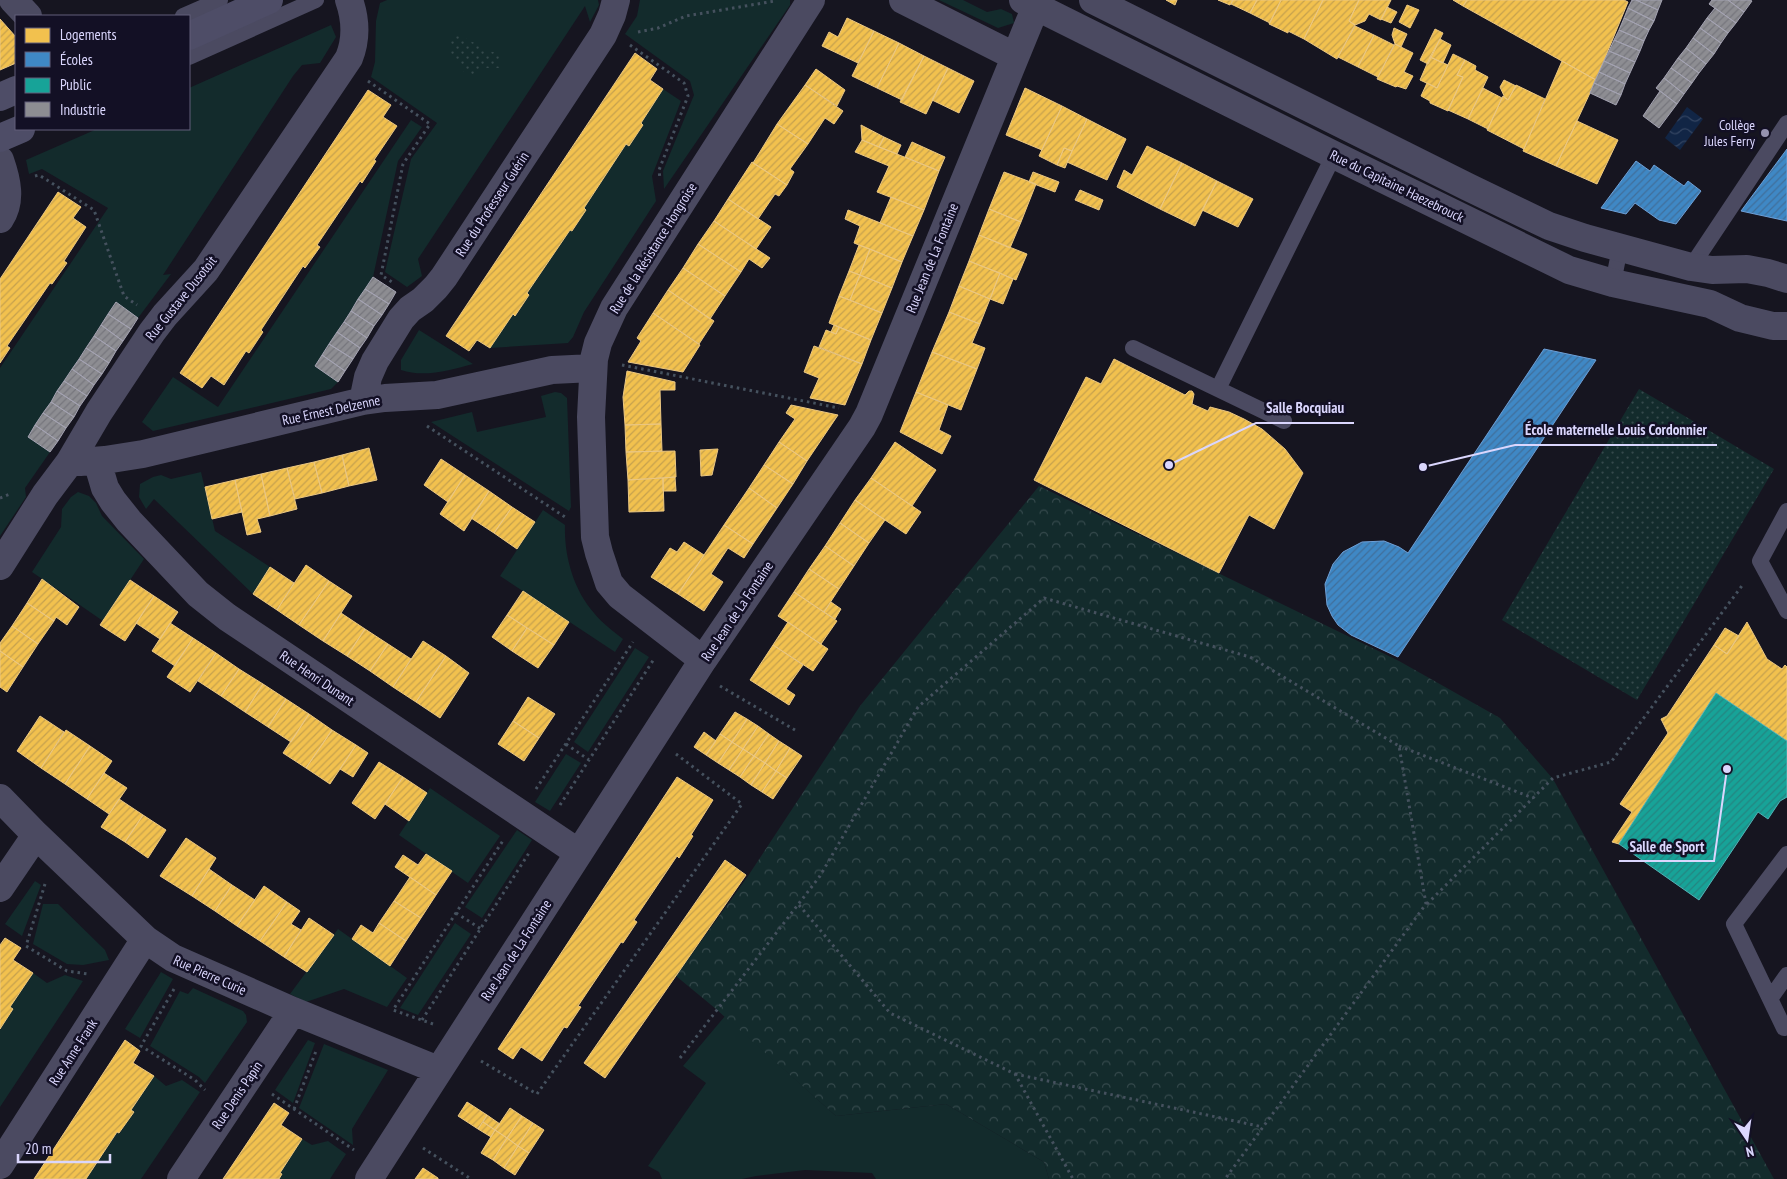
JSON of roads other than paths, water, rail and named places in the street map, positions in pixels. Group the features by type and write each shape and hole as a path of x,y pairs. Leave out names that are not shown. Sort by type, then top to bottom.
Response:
{"main road":[{"path":"190,36 269,0"},
{"path":"0,97 15,90"},
{"path":"0,138 19,130"}],"street":[{"path":"13,0 27,15"},
{"name":"Rue Gustave Dusotoit","path":"0,566 45,495 69,463 98,412 160,320 210,266 349,58 355,32 349,0"},
{"name":"Rue du Professeur Guérin","path":"363,401 368,377 375,361 401,319 410,309 423,300 444,277 595,46 612,15 616,0"},
{"name":"Rue de la Résistance Hongroise","path":"699,666 620,596 609,583 595,536 592,417 594,363 598,343 614,308 810,0"},
{"path":"904,0 1014,56"},
{"path":"1094,0 1538,221 1585,238 1691,267 1712,270 1747,269 1787,279"},
{"name":"Rue Jean de La Fontaine","path":"368,1179 699,666 856,438 869,414 1014,56 1029,3"},
{"name":"Rue du Capitaine Haezebrouck","path":"1029,3 1541,258 1569,270 1613,283 1710,304 1732,315 1748,320 1773,326 1787,326"},
{"path":"0,160 8,188 8,201 0,219"},
{"name":"Rue Ernest Delzenne","path":"69,463 143,454 363,401 437,395 552,370 594,363"},
{"name":"Rue Henri Dunant","path":"97,461 105,488 113,501 129,521 210,605 579,853"},
{"name":"Rue Pierre Curie","path":"0,798 145,939 161,951 187,966 438,1070"},
{"path":"0,888 36,835"},
{"name":"Rue Anne Frank","path":"0,1165 145,939"},
{"name":"Rue Denis Papin","path":"181,1179 293,1011"}],"lane":[{"path":"185,15 220,0"},
{"path":"190,57 316,0"},
{"path":"1691,267 1787,124"},
{"path":"1218,389 1334,155"},
{"path":"1613,283 1620,248"},
{"path":"1133,348 1284,421"},
{"path":"1787,511 1760,561 1787,611"},
{"path":"1784,1028 1734,924 1787,854"},
{"path":"1770,999 1787,975"}],"water":[{"path":"1687,107 1703,119 1680,150 1665,138"}],"place":[{"name":"Collège Jules Ferry","path":"1765,133"},
{"name":"Salle Bocquiau","path":"1169,465"},
{"name":"École maternelle Louis Cordonnier","path":"1423,467"},
{"name":"Salle de Sport","path":"1727,769"}]}
